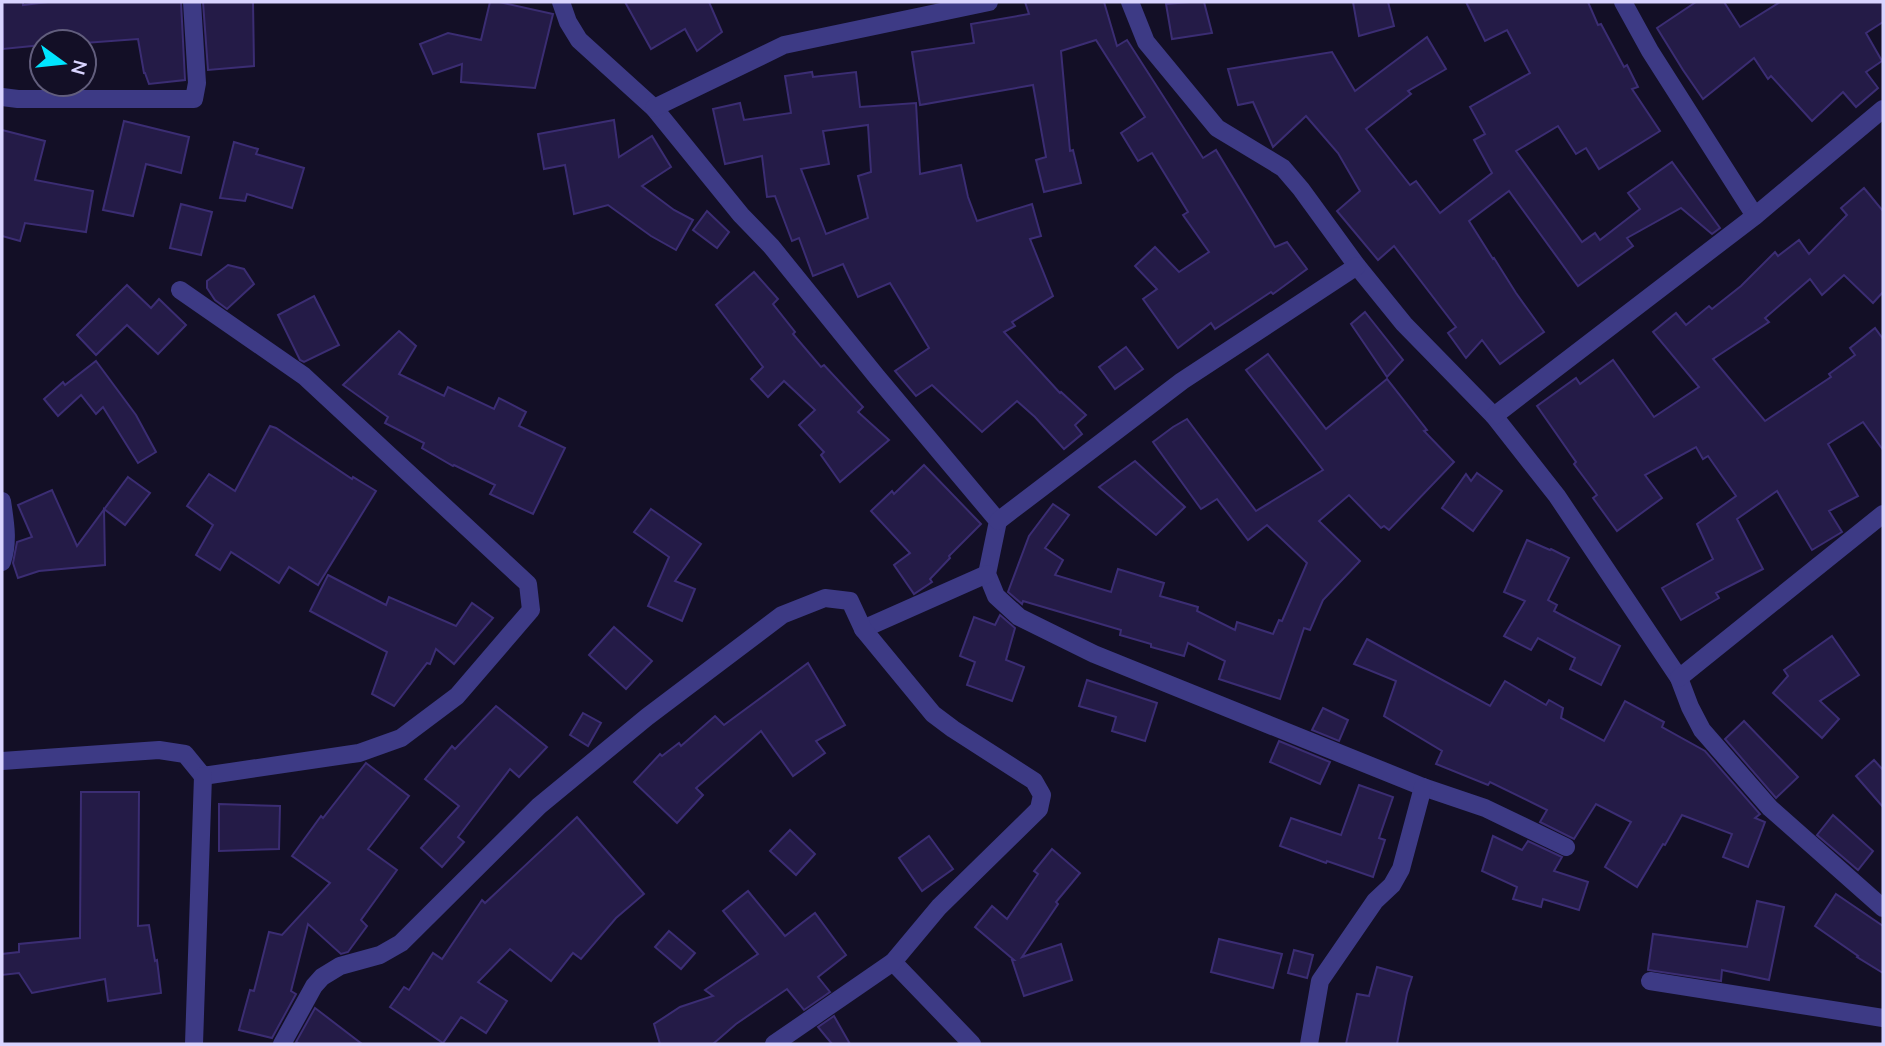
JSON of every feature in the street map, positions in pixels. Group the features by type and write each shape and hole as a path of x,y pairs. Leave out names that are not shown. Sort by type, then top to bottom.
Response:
{"street":[{"path":"2,97 194,99 197,83 192,2"},
{"path":"561,2 568,22 579,40 654,107 741,215 771,246 998,521"},
{"path":"654,107 784,45 989,2"},
{"path":"1130,2 1146,42 1217,128 1283,168 1357,267 1404,324 1494,416 1557,496 1679,678 1702,730 1770,808 1883,908"},
{"path":"1623,2 1650,51 1755,216"},
{"path":"1494,416 1755,216 1883,109"},
{"path":"1357,267 1182,381 998,521 987,574 996,596 1019,617 1084,649 1423,787 1485,808 1566,847"},
{"path":"180,290 304,376 528,584 531,610 457,696 401,738 359,753 203,776"},
{"path":"2,501 7,533 2,562"},
{"path":"1679,678 1883,514"},
{"path":"863,629 987,574"},
{"path":"282,1044 314,986 322,977 340,966 380,955 401,943 539,806 647,717 782,615 825,598 850,601 863,629 933,714 1034,780 1042,795 1039,809 939,907 893,962 774,1044"},
{"path":"2,761 159,750 185,754 203,776 194,1044"},
{"path":"1309,1044 1320,981 1401,869 1423,787"},
{"path":"893,962 972,1044"},
{"path":"1650,981 1883,1017"}],"building":[{"path":"2,2 23,2 23,5 48,2 181,2 185,80 149,84 144,73 138,39 98,42 98,28 28,28 28,46 3,49"},
{"path":"203,2 253,2 254,66 208,70"},
{"path":"490,2 553,14 535,88 461,82 462,64 433,74 420,44 448,33 481,40"},
{"path":"625,2 709,2 722,32 697,51 685,29 651,49"},
{"path":"1025,2 1104,2 1117,46 1127,40 1203,158 1216,150 1275,247 1287,242 1307,269 1273,294 1271,292 1215,329 1211,323 1178,348 1143,299 1157,289 1135,266 1155,247 1179,272 1209,252 1183,215 1188,212 1152,153 1138,161 1121,133 1145,117 1096,40 1061,51 1070,151 1073,150 1081,183 1044,192 1036,160 1046,157 1033,85 920,105 912,52 974,43 971,24 1029,14"},
{"path":"1204,2 1212,33 1172,39 1166,4"},
{"path":"1353,2 1388,2 1394,26 1359,36"},
{"path":"1466,2 1588,2 1598,25 1601,24 1624,67 1627,65 1638,87 1632,89 1660,131 1599,169 1586,148 1576,154 1558,126 1516,151 1582,242 1595,233 1600,240 1640,209 1628,193 1672,162 1720,228 1712,234 1681,208 1627,238 1633,246 1578,286 1509,191 1469,221 1544,332 1500,364 1482,340 1466,358 1448,333 1456,327 1394,246 1378,260 1337,211 1360,191 1338,153 1306,116 1273,147 1253,102 1238,105 1228,69 1332,52 1355,91 1427,37 1446,69 1408,91 1411,94 1366,129 1410,185 1416,181 1440,213 1492,173 1474,140 1485,134 1470,107 1530,73 1507,30 1485,41"},
{"path":"1696,2 1724,2 1740,27 1780,2 1883,2 1883,22 1866,33 1882,61 1866,72 1878,88 1856,107 1843,92 1812,121 1771,76 1768,79 1754,58 1703,99 1657,28"},
{"path":"812,72 813,77 856,72 860,107 916,103 920,174 961,165 977,221 1032,204 1041,236 1030,239 1053,296 1012,322 1015,326 1004,332 1060,393 1086,415 1075,425 1082,434 1064,449 1017,401 982,432 932,385 916,396 895,371 929,348 890,283 858,297 843,264 813,276 799,238 792,241 775,196 767,197 762,156 725,164 713,109 740,103 744,120 791,113 785,76","holes":["868,125 871,172 858,176 868,218 826,234 801,169 829,164 823,131"]},
{"path":"614,120 619,157 652,136 671,167 642,186 674,210 693,220 676,250 651,236 608,205 574,214 565,165 544,169 538,134"},
{"path":"124,121 189,137 181,173 146,164 133,216 103,210"},
{"path":"2,130 45,141 35,180 93,191 86,232 25,223 20,241 2,236"},
{"path":"234,142 258,149 256,154 304,168 292,208 247,194 245,201 220,198"},
{"path":"1864,188 1883,211 1883,292 1873,303 1844,275 1822,295 1810,279 1765,318 1769,322 1713,359 1765,421 1831,377 1829,374 1855,355 1850,348 1875,328 1883,339 1883,450 1863,422 1828,444 1858,496 1829,511 1842,532 1812,550 1777,491 1737,519 1763,569 1716,593 1719,598 1681,620 1662,588 1713,559 1697,524 1736,496 1708,456 1703,459 1696,447 1645,475 1662,498 1617,531 1593,498 1597,495 1574,464 1576,462 1537,406 1576,378 1580,384 1613,360 1654,417 1699,387 1653,332 1676,313 1686,325 1709,306 1712,309 1741,286 1775,252 1778,256 1799,240 1809,254 1847,215 1841,208"},
{"path":"181,204 212,212 201,255 170,248"},
{"path":"707,211 729,232 717,248 693,230"},
{"path":"228,265 244,269 254,284 227,309 215,300 207,288 207,281"},
{"path":"754,272 778,299 773,304 795,332 793,334 821,367 824,365 863,407 858,412 889,440 840,482 821,455 824,452 799,425 815,410 784,381 768,397 751,379 763,367 716,305"},
{"path":"127,285 151,308 159,299 186,325 158,354 127,325 96,355 77,335"},
{"path":"314,296 339,345 304,362 300,360 278,315"},
{"path":"1365,312 1403,360 1387,377 1351,324"},
{"path":"399,331 416,346 399,374 444,396 448,387 494,409 499,398 526,412 519,426 565,448 533,514 490,494 495,485 453,466 422,448 424,443 385,423 388,417 343,385"},
{"path":"1126,347 1143,369 1115,389 1099,367"},
{"path":"1268,354 1326,429 1387,379 1427,430 1424,431 1454,462 1389,530 1384,526 1381,528 1349,495 1319,521 1360,561 1323,600 1310,630 1304,628 1280,699 1219,679 1225,661 1188,643 1184,656 1151,647 1151,644 1120,635 1121,630 1023,601 1022,604 1008,592 1029,536 1053,504 1069,515 1045,548 1063,560 1055,575 1111,592 1118,569 1164,583 1160,596 1198,607 1197,611 1235,630 1237,622 1273,634 1279,620 1282,621 1307,563 1267,525 1248,540 1217,499 1201,509 1153,442 1187,419 1256,511 1323,470 1246,370"},
{"path":"96,361 136,415 156,452 138,463 103,407 96,414 81,395 58,416 44,399 63,382 65,385"},
{"path":"270,426 352,479 353,477 376,491 318,585 289,567 279,583 231,552 220,570 196,555 213,525 187,506 209,474 235,491"},
{"path":"1135,461 1185,507 1156,535 1099,487"},
{"path":"924,465 981,524 949,556 930,579 932,582 914,594 894,565 910,553 871,511 892,491 894,494"},
{"path":"1477,473 1502,491 1473,531 1442,508 1466,474 1471,481"},
{"path":"128,477 150,493 125,525 104,509"},
{"path":"52,490 77,546 104,509 105,565 39,571 18,578 13,563 17,542 32,537 18,505"},
{"path":"651,509 701,544 675,581 695,589 682,621 648,606 669,557 634,532"},
{"path":"1527,540 1569,558 1548,600 1557,605 1554,611 1620,646 1601,685 1570,669 1575,658 1538,638 1531,650 1504,636 1525,601 1504,592"},
{"path":"328,575 386,605 389,597 456,626 472,603 493,618 454,664 436,649 430,664 427,663 394,706 372,694 387,652 310,611"},
{"path":"1000,615 1015,628 1006,660 1024,667 1012,701 967,685 975,662 960,656 974,617 995,625"},
{"path":"614,627 652,661 626,689 589,655"},
{"path":"1832,636 1859,675 1820,701 1839,719 1822,738 1773,693 1788,676 1784,670"},
{"path":"1367,639 1490,706 1505,681 1546,705 1549,700 1563,708 1561,718 1604,741 1625,701 1664,722 1662,727 1705,751 1760,814 1755,818 1765,822 1748,867 1723,857 1732,834 1682,815 1637,887 1605,867 1631,822 1596,804 1574,839 1540,822 1547,810 1490,782 1488,785 1436,764 1442,751 1384,716 1396,681 1354,664"},
{"path":"808,663 845,725 816,741 825,753 793,776 761,731 696,788 703,795 677,823 634,782 660,754 662,756 679,743 681,746 715,716 724,725"},
{"path":"1087,680 1157,703 1145,741 1112,731 1116,717 1079,706"},
{"path":"496,706 547,747 519,777 510,769 458,837 464,842 442,867 421,848 459,806 425,779 452,746 455,749"},
{"path":"1323,708 1348,720 1339,741 1312,730"},
{"path":"583,713 601,723 588,746 570,735"},
{"path":"1744,721 1798,777 1776,798 1725,739"},
{"path":"1279,741 1330,762 1320,784 1270,762"},
{"path":"1874,760 1883,770 1883,807 1856,776"},
{"path":"366,763 409,796 368,849 397,870 361,920 367,926 348,952 341,954 308,924 291,991 296,994 272,1038 239,1030 250,990 254,991 269,932 282,935 330,883 292,856 321,816 323,818"},
{"path":"1359,785 1393,797 1379,838 1385,840 1373,877 1280,846 1291,818 1341,835"},
{"path":"81,792 139,792 138,926 149,925 161,993 108,1001 105,979 32,993 19,973 2,975 2,954 19,952 19,944 80,938"},
{"path":"219,804 280,806 279,849 219,851"},
{"path":"1833,815 1873,851 1858,870 1817,835"},
{"path":"577,817 644,894 616,918 581,959 573,953 551,981 510,949 478,982 507,1001 486,1033 461,1017 443,1043 390,1007 404,987 409,990 433,953 442,959 482,900 485,903"},
{"path":"790,830 815,854 796,875 770,851"},
{"path":"929,836 953,869 922,891 899,858"},
{"path":"1493,836 1522,850 1528,841 1562,857 1554,871 1588,882 1579,910 1543,899 1541,907 1513,899 1517,887 1482,871"},
{"path":"1052,849 1080,873 1056,902 1058,904 1022,957 1061,944 1072,980 1024,996 1014,960 975,927 992,906 1007,919 1038,874 1034,871"},
{"path":"748,891 785,936 815,913 846,955 818,977 830,992 804,1010 787,989 736,1024 713,1044 660,1044 654,1024 680,1007 713,996 705,990 758,954 723,911"},
{"path":"1836,894 1883,926 1883,973 1815,926"},
{"path":"1757,901 1784,907 1769,980 1722,970 1721,981 1648,970 1653,934 1747,947"},
{"path":"669,931 695,953 681,969 655,947"},
{"path":"1219,939 1282,954 1273,988 1211,972"},
{"path":"1294,950 1313,955 1307,978 1288,973"},
{"path":"1377,967 1412,977 1397,1044 1346,1044 1357,994 1369,996"},
{"path":"315,1008 362,1044 296,1042"},
{"path":"834,1016 850,1044 832,1044 818,1027"}]}
